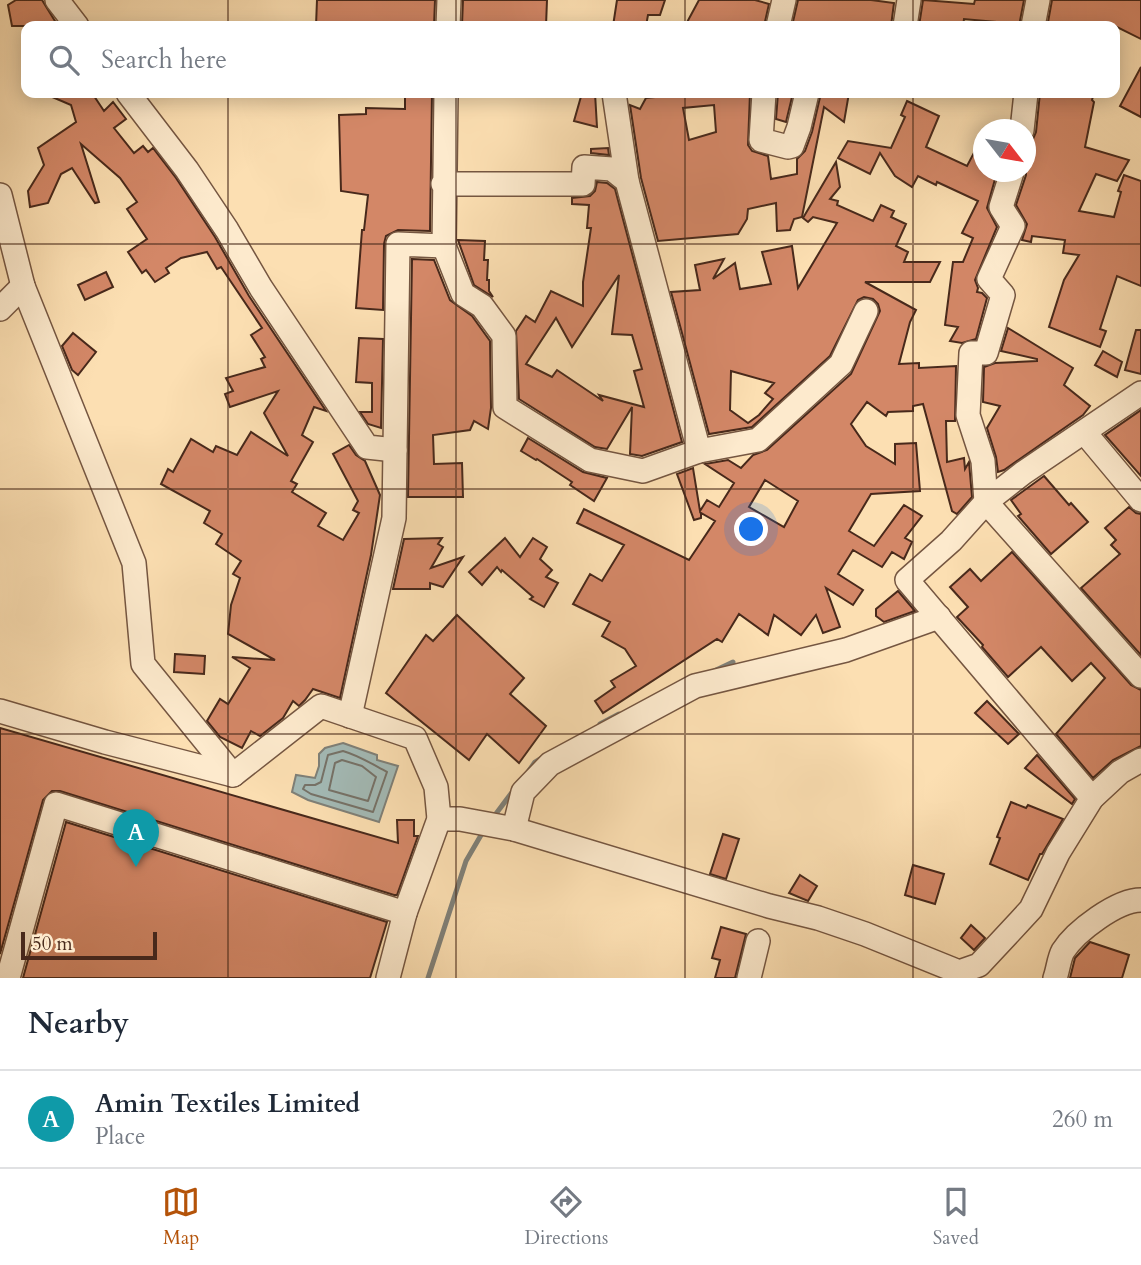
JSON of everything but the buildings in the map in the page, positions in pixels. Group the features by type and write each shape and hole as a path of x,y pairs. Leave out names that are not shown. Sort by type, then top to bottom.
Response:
{"street":[{"path":"57,0 73,21"},
{"path":"449,0 449,21"},
{"path":"780,21 784,0"},
{"path":"906,21 909,0"},
{"path":"1034,21 1038,0"},
{"path":"132,98 187,170 261,288 368,447 395,450"},
{"path":"446,98 444,246 463,294 482,306 504,336 505,407 590,460 643,471 699,452 758,440 841,364 866,311"},
{"path":"615,98 627,181 699,452"},
{"path":"764,98 761,141 792,146 806,98"},
{"path":"1023,119 1025,98"},
{"path":"443,184 583,184 584,167 612,169 627,181"},
{"path":"1009,182 1001,207 1013,226 989,279 1003,295 986,353 971,353 968,415 983,461 986,502 1141,676"},
{"path":"0,195 23,286 134,563 143,664 233,775"},
{"path":"349,716 394,518 398,244 444,246"},
{"path":"0,309 23,286"},
{"path":"1092,798 907,580 951,541 986,502 1023,473 1141,393"},
{"path":"1085,433 1141,500"},
{"path":"503,826 523,792 550,764 695,686 846,650 939,617"},
{"path":"233,775 321,706 415,738 450,819 405,913 388,978"},
{"path":"0,711 233,775"},
{"path":"450,819 503,826 769,906 818,918 959,972 979,965 1031,909 1058,853 1092,798 1120,772 1141,760"},
{"path":"8,978 56,804 405,913"},
{"path":"1055,978 1063,951 1093,920 1129,900 1141,900"},
{"path":"749,978 758,941"}],"water":[{"path":"343,743 377,755 377,760 398,766 379,822 308,800 292,792 296,775 315,778 319,754 325,748"}],"waterway":[{"path":"714,671 733,662"},
{"path":"600,724 619,714"},
{"path":"528,772 535,762 543,757"},
{"path":"492,819 513,791"},
{"path":"428,978 466,861 484,830"}],"place":[{"name":"Amin Textiles Limited","path":"136,867"}]}
